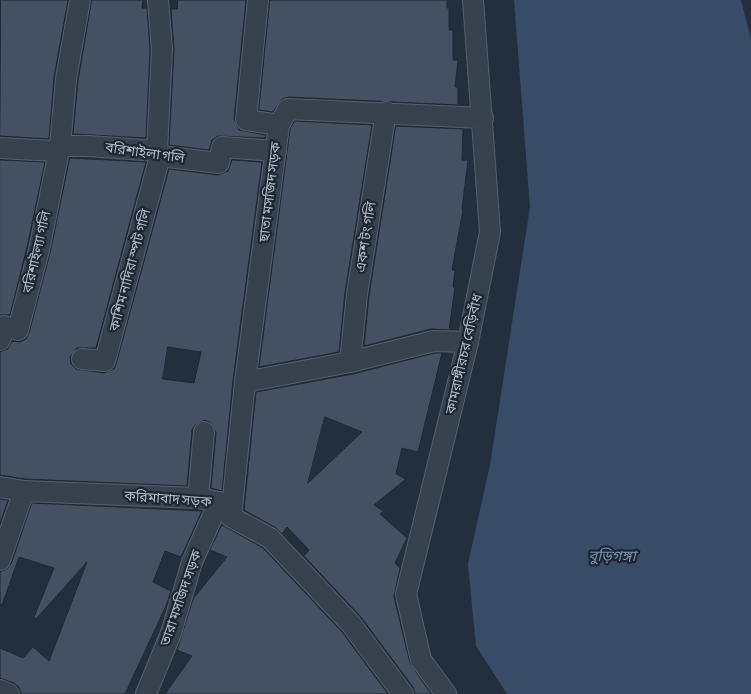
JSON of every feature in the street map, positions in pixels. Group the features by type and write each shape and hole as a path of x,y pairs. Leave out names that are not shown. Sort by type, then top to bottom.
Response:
{"street":[{"path":"60,146 66,79 80,0"},
{"path":"158,0 162,49 158,153"},
{"name":"ছাতা মসজিদ সড়ক","path":"225,509 245,382 279,125 246,120 258,0"},
{"name":"কামরাঙ্গীরচর বেড়িবাঁধ","path":"446,694 421,660 406,594 468,342 490,232 473,0"},
{"path":"279,125 288,109 386,112 483,118"},
{"name":"একশ টং গলি","path":"350,362 357,294 386,112"},
{"name":"বরিশাইলা গলি","path":"0,148 54,151 60,146 89,146 158,153 218,162 222,147 276,151"},
{"name":"বরিশাইল্যা গলি","path":"0,340 4,326 18,330 39,250 60,146"},
{"name":"কাশিম নাদিরা স্পট গলি","path":"82,359 105,361 158,153"},
{"path":"245,382 350,362 434,341 468,342"},
{"path":"198,498 204,432"},
{"name":"করিমাবাদ সড়ক","path":"0,487 24,491 198,498 225,509 270,538 351,624 403,694"},
{"path":"0,560 24,491"},
{"name":"তারা মসজিদ সড়ক","path":"146,694 170,633 192,562 225,509"},
{"path":"0,690 9,694"}],"water":[{"name":"বুড়িগঙ্গা","path":"514,0 741,0 751,39 751,694 507,694 476,646 468,564 490,465 530,207"}],"building":[{"path":"1,0 68,0 54,77 49,139 0,136"},
{"path":"92,0 143,0 142,8 147,8 150,49 146,138 73,134 78,81"},
{"path":"178,0 246,0 234,119 239,130 266,135 265,138 218,136 212,140 209,150 169,145 174,50 171,9 177,9"},
{"path":"270,0 447,0 449,30 453,30 453,60 458,60 455,87 458,87 458,105 289,97 282,99 273,112 259,110"},
{"path":"295,121 372,125 345,292 339,352 259,367 290,129"},
{"path":"396,126 463,129 462,160 468,160 463,210 452,270 455,271 453,287 455,287 449,330 431,329 364,346 369,296"},
{"path":"70,158 146,162 96,348 77,348 70,357 71,364 76,369 104,373 114,369 169,169 218,175 228,171 232,160 262,162 233,380 222,491 211,488 216,433 211,423 205,420 195,425 192,430 187,486 25,479 0,475 0,352 8,349 12,341 20,342 26,339 50,253","holes":["168,347 201,352 194,383 163,379"]},
{"path":"0,160 45,162 10,315 0,315"},
{"path":"435,353 442,353 418,452 402,448 396,474 406,479 374,505 383,511 380,514 407,538 395,563 400,568 394,597 410,663 431,694 415,694 413,687 361,617 304,556 309,550 287,527 282,534 276,528 244,510 256,392 353,374","holes":["325,417 362,432 308,483"]},
{"path":"0,499 8,500 0,524"},
{"path":"32,503 202,511 181,557 165,551 153,582 171,591 166,606 125,694 21,694 19,687 14,683 0,678 0,648 23,658 33,647 49,661 87,562 36,619 34,617 54,568 19,557 2,605 0,604 0,572 7,569 11,564"},
{"path":"222,525 263,548 342,632 388,694 165,694 192,656 177,650 193,599 227,557 210,550"}]}
